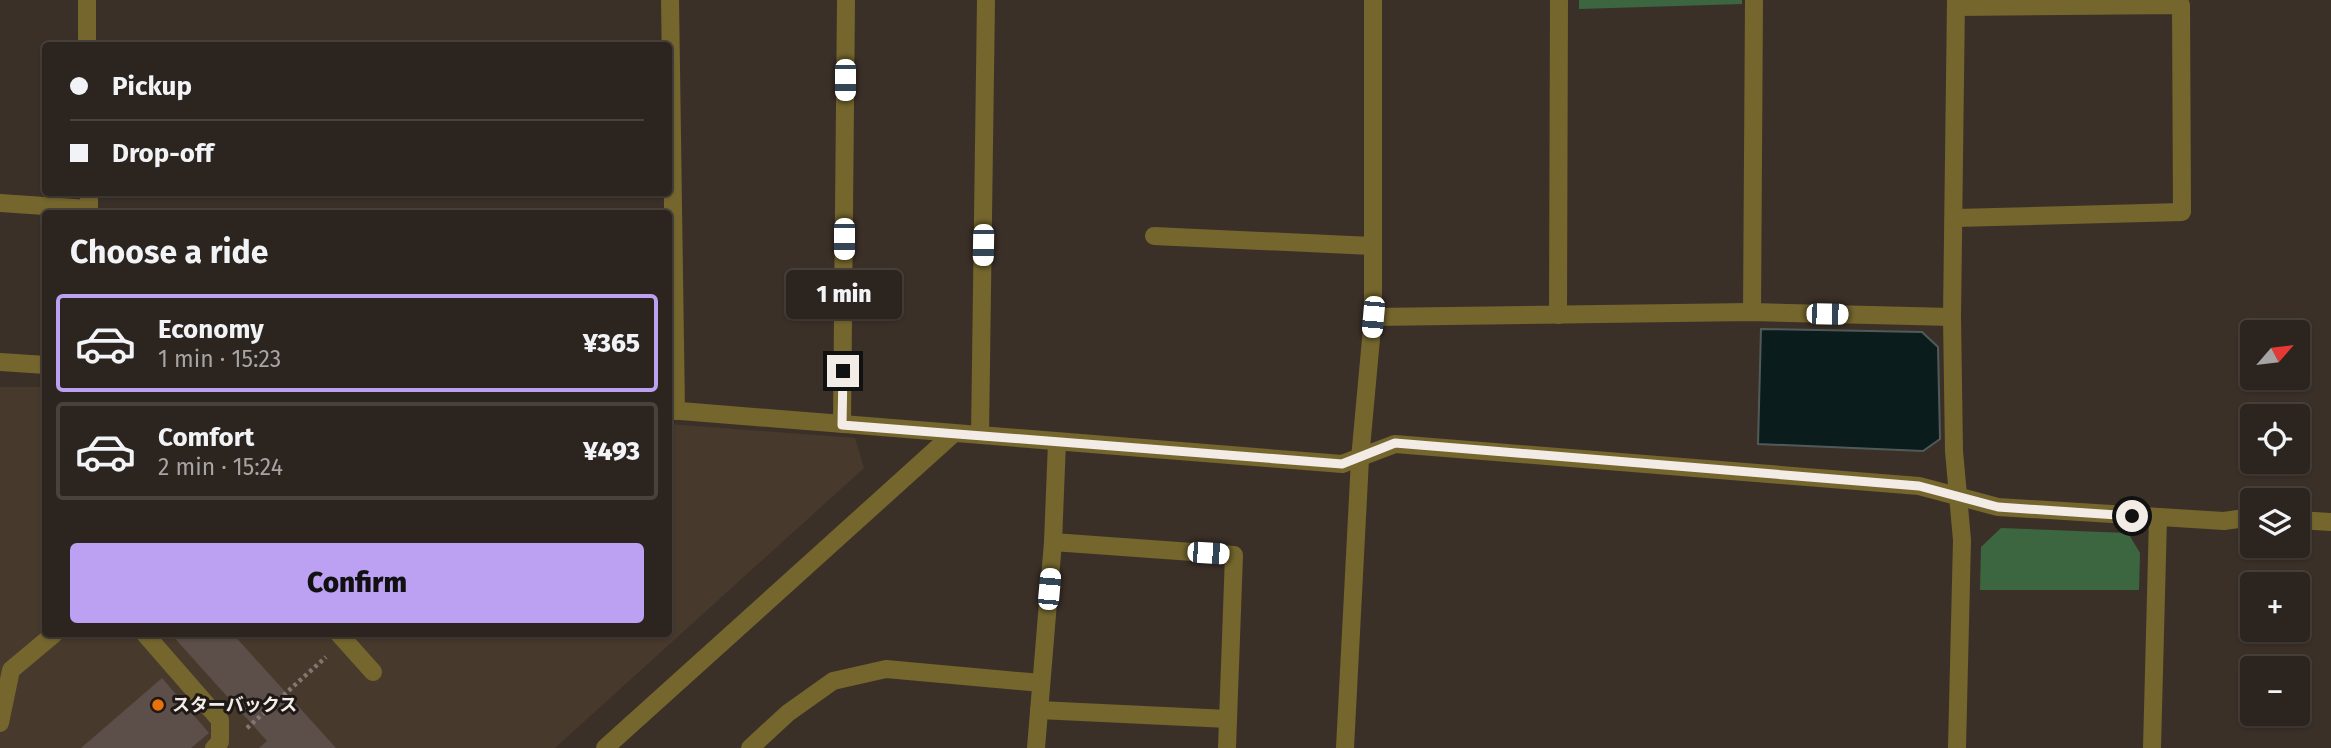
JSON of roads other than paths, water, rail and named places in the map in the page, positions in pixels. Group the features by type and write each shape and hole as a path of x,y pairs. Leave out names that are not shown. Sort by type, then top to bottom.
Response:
{"street":[{"path":"87,0 87,42"},
{"path":"670,0 670,42"},
{"path":"842,425 846,0"},
{"path":"980,436 986,0"},
{"path":"1345,748 1360,459 1373,317 1373,0"},
{"path":"1558,315 1559,0"},
{"path":"1752,312 1754,0"},
{"path":"1956,218 2182,212 2181,5 1956,4 1956,218 1952,317 1962,540 1957,748"},
{"path":"0,204 89,205"},
{"path":"1154,236 1373,246"},
{"path":"1373,317 1752,312 1952,317"},
{"path":"0,362 42,365"},
{"path":"672,410 1342,464 1395,443 1919,486 1998,507 2158,518 2224,521 2240,519"},
{"path":"605,748 953,434"},
{"path":"1036,748 1053,542 1057,442"},
{"path":"2152,748 2158,518"},
{"path":"2310,521 2331,522"},
{"path":"1053,542 1234,555 1227,748"},
{"path":"0,723 11,670 50,637"},
{"path":"148,637 220,720 220,742 214,748"},
{"path":"342,637 373,672"},
{"path":"750,748 788,713 833,681 886,669 1041,683"},
{"path":"1039,710 1228,719"}],"place":[{"name":"スターバックス","path":"158,705"}]}
